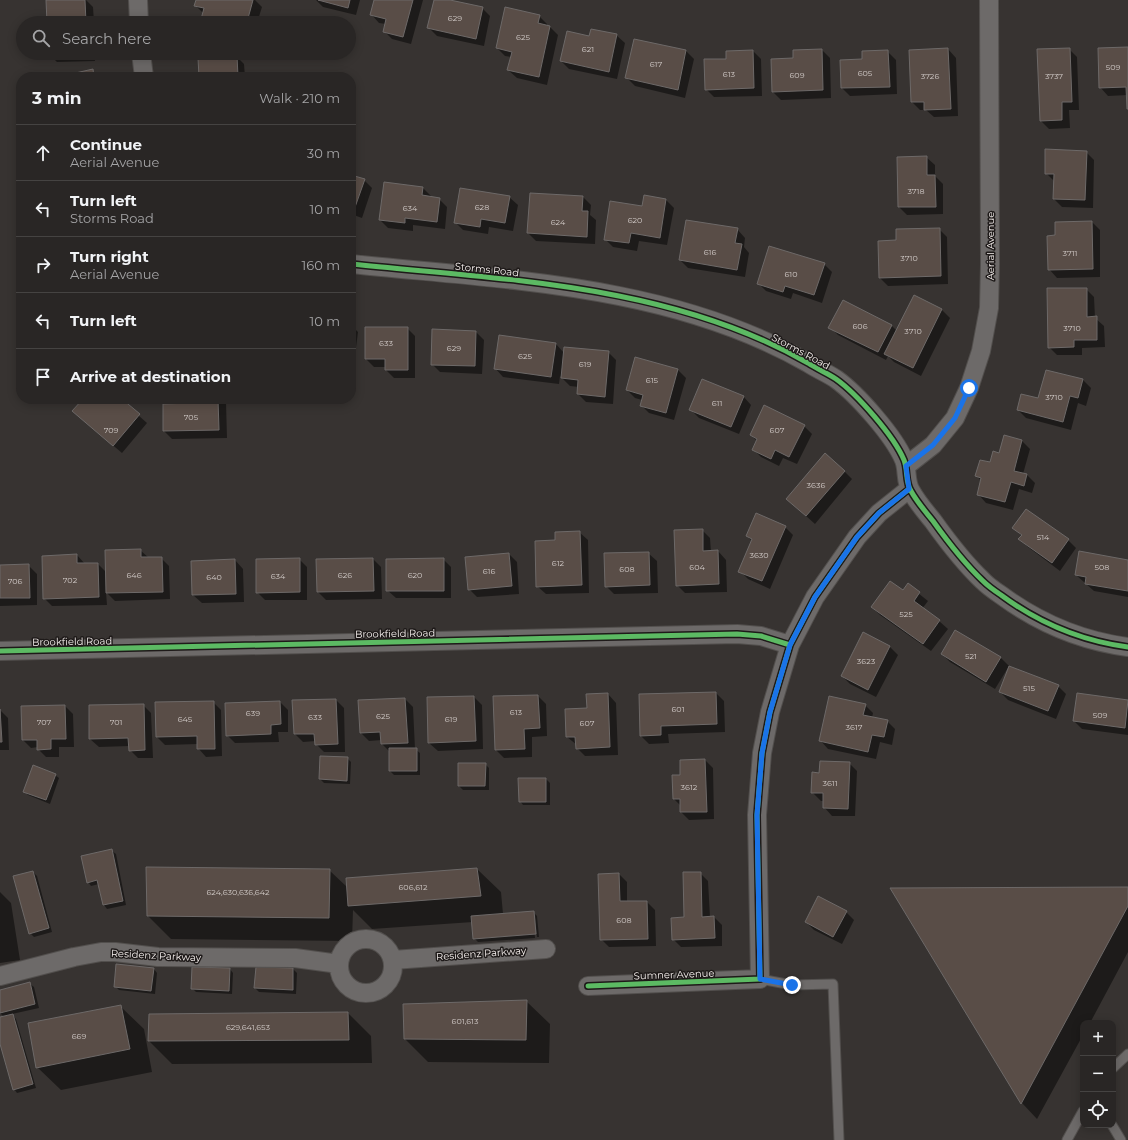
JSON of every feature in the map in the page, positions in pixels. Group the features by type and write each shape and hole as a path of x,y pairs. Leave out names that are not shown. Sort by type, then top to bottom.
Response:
{"street":[{"path":"138,0 138,16"},
{"name":"Aerial Avenue","path":"906,466 933,445 955,418 969,388 981,351 988,315 990,264 989,0"},
{"path":"142,60 143,72"},
{"name":"Storms Road","path":"356,264 554,284 625,297 677,310 743,332 788,352 837,380 858,398 890,435 904,459 909,489 952,548 984,582 1015,606 1050,626 1078,636 1117,646 1128,647"},
{"path":"760,979 757,815 761,769 770,712 790,645 815,597 857,537 879,513 909,489"},
{"name":"Brookfield Road","path":"0,652 737,634 761,636 790,645"},
{"path":"368,938 384,945 393,960 390,978 385,986 377,991 368,993 359,992 350,988 344,982 339,964 345,948 351,943 360,939 368,938"},
{"name":"Residenz Parkway","path":"393,960 546,949"},
{"name":"Residenz Parkway","path":"0,976 74,957 101,952 115,952 158,957 295,958 339,964"},
{"name":"Sumner Avenue","path":"588,986 760,979"}],"lane":[{"path":"760,979 792,985 834,984 839,1140"},
{"path":"1116,1065 1128,1054"},
{"path":"1067,1140 1080,1116"},
{"path":"1114,1128 1121,1140"}],"building":[{"path":"46,0 85,0 86,16 47,16"},
{"path":"196,0 253,0 249,16 202,16 204,8 194,6"},
{"path":"318,0 350,0 348,8"},
{"path":"374,0 413,0 403,37 383,32 386,19 370,15"},
{"path":"434,0 450,0 483,7 476,39 427,28"},
{"path":"505,7 540,15 538,23 550,26 539,77 507,70 512,52 496,48"},
{"path":"591,29 617,34 609,72 560,61 567,31 589,36"},
{"path":"634,39 686,50 678,90 625,78"},
{"path":"1128,47 1127,109 1126,87 1099,88 1098,48"},
{"path":"948,48 951,109 924,110 924,102 911,102 909,50"},
{"path":"1070,48 1072,102 1062,102 1062,120 1040,121 1037,49"},
{"path":"822,49 823,90 772,92 771,59 793,58 793,50"},
{"path":"753,50 754,88 705,90 704,59 726,59 726,51"},
{"path":"888,50 890,87 841,88 840,60 862,59 862,51"},
{"path":"198,60 237,60 238,72 199,72"},
{"path":"93,69 93,72 80,72"},
{"path":"1045,149 1087,151 1085,200 1053,199 1054,174 1045,174"},
{"path":"927,156 927,175 935,175 936,207 898,207 897,157"},
{"path":"356,176 365,179 356,204"},
{"path":"384,182 423,187 422,195 440,198 437,222 405,218 405,223 379,220"},
{"path":"460,188 510,196 505,223 481,219 480,227 454,223"},
{"path":"530,193 583,196 582,211 588,211 587,237 527,233"},
{"path":"644,195 666,199 660,238 631,233 629,243 604,240 610,201 642,206"},
{"path":"686,220 738,228 735,243 742,244 737,270 679,260"},
{"path":"1092,221 1093,269 1048,270 1047,236 1055,235 1055,222"},
{"path":"940,228 941,276 879,278 878,241 896,240 896,229"},
{"path":"769,246 825,263 814,295 785,286 783,292 757,284"},
{"path":"1047,288 1087,288 1087,317 1097,316 1097,340 1074,340 1074,347 1048,348"},
{"path":"914,295 942,309 913,368 884,354"},
{"path":"843,300 892,325 878,352 828,328"},
{"path":"365,327 408,327 408,370 385,370 385,359 365,359"},
{"path":"432,329 476,331 475,366 431,365"},
{"path":"499,335 556,343 551,377 494,369"},
{"path":"564,347 609,351 605,397 577,394 578,380 561,378"},
{"path":"635,357 678,369 666,413 640,406 643,395 626,390"},
{"path":"1046,370 1083,379 1078,398 1070,396 1063,422 1017,410 1021,394 1038,398"},
{"path":"702,379 744,396 731,427 689,410"},
{"path":"78,404 128,404 140,414 113,446 72,411"},
{"path":"163,404 218,404 219,430 163,431"},
{"path":"764,405 805,425 789,457 775,450 771,459 752,450 757,439 750,435"},
{"path":"1004,435 1022,440 1014,471 1027,474 1024,486 1011,482 1005,502 977,495 981,478 975,476 980,460 990,462 993,451 999,453"},
{"path":"825,453 845,471 806,516 786,499"},
{"path":"1026,509 1069,539 1052,563 1018,539 1022,535 1012,528"},
{"path":"756,513 786,526 762,581 738,572 752,539 746,536"},
{"path":"703,529 703,551 718,550 719,584 676,586 674,530"},
{"path":"580,531 582,585 536,587 535,541 555,540 555,532"},
{"path":"141,549 141,557 162,557 163,592 106,593 105,550"},
{"path":"1079,551 1128,560 1128,591 1085,584 1086,577 1075,575"},
{"path":"649,552 650,585 605,587 604,553"},
{"path":"509,553 512,586 468,590 465,557"},
{"path":"77,554 77,563 98,563 99,597 43,599 42,556"},
{"path":"300,558 300,592 256,593 256,559"},
{"path":"373,558 374,591 317,592 316,559"},
{"path":"444,558 444,591 386,591 386,559"},
{"path":"235,559 236,594 192,595 191,561"},
{"path":"29,564 30,598 0,598 0,565"},
{"path":"890,581 903,590 908,583 920,592 914,601 940,620 923,644 871,607"},
{"path":"955,630 1001,657 986,682 941,654"},
{"path":"863,632 890,646 868,690 841,676"},
{"path":"1009,666 1059,685 1048,711 999,692"},
{"path":"716,692 717,724 661,726 661,735 640,736 639,694"},
{"path":"608,693 610,747 576,749 575,737 566,737 565,709 587,708 586,694"},
{"path":"1077,693 1128,700 1125,728 1073,721"},
{"path":"538,695 540,728 524,729 525,749 495,750 493,696"},
{"path":"474,696 476,741 428,743 427,697"},
{"path":"829,696 866,704 863,715 888,720 884,737 872,735 868,752 819,741"},
{"path":"405,698 408,743 381,744 380,732 360,733 358,700"},
{"path":"336,699 338,744 315,745 314,734 294,734 292,700"},
{"path":"214,701 215,749 197,749 197,736 156,737 155,702"},
{"path":"280,701 281,724 271,725 271,734 226,736 225,703"},
{"path":"144,704 145,750 129,751 128,738 89,739 89,705"},
{"path":"65,705 66,739 51,739 51,749 37,750 37,740 22,740 21,706"},
{"path":"0,709 2,742 0,742"},
{"path":"389,748 417,748 417,771 389,771"},
{"path":"320,756 348,757 347,781 319,779"},
{"path":"705,759 707,812 680,812 680,799 673,799 672,775 680,775 680,760"},
{"path":"820,761 850,762 848,809 823,808 823,793 811,793 812,772 819,773"},
{"path":"458,763 486,763 485,786 458,786"},
{"path":"33,765 56,774 46,800 23,792"},
{"path":"518,778 546,778 546,802 519,802"},
{"path":"112,849 123,901 103,905 97,880 87,883 81,856"},
{"path":"146,867 330,869 329,918 147,916"},
{"path":"477,868 481,896 348,906 346,878"},
{"path":"33,871 49,928 29,934 13,876"},
{"path":"683,872 701,872 702,917 714,916 715,938 672,940 671,918 684,917"},
{"path":"619,873 620,901 647,901 648,939 600,940 598,874"},
{"path":"1128,887 1128,906 1021,1104 890,888"},
{"path":"818,896 847,911 833,937 805,922"},
{"path":"534,911 536,934 473,939 471,916"},
{"path":"116,964 154,968 151,991 114,987"},
{"path":"192,967 230,968 229,991 191,989"},
{"path":"256,967 293,968 293,990 254,988"},
{"path":"30,982 35,1004 0,1013 0,990"},
{"path":"527,1000 526,1040 404,1039 403,1004"},
{"path":"121,1005 130,1049 36,1068 28,1023"},
{"path":"348,1012 349,1040 148,1041 149,1014"},
{"path":"13,1014 33,1084 13,1090 0,1044 0,1017"}],"cycle path":[{"path":"356,264 527,282 586,290 643,301 700,316 755,337 808,363 833,377 845,386 884,428 904,460 909,487 916,499 956,552 987,585 1015,605 1046,622 1094,640 1128,647"},
{"path":"588,986 760,979 757,815 762,753 770,712 790,645 815,597 857,537 879,513 909,489"},
{"path":"0,651 737,634 761,636 790,645"}],"route":[{"path":"792,985 760,979 757,815 762,753 770,712 790,645 815,597 857,537 879,513 909,489 906,466 933,445 955,418 969,388"}]}
